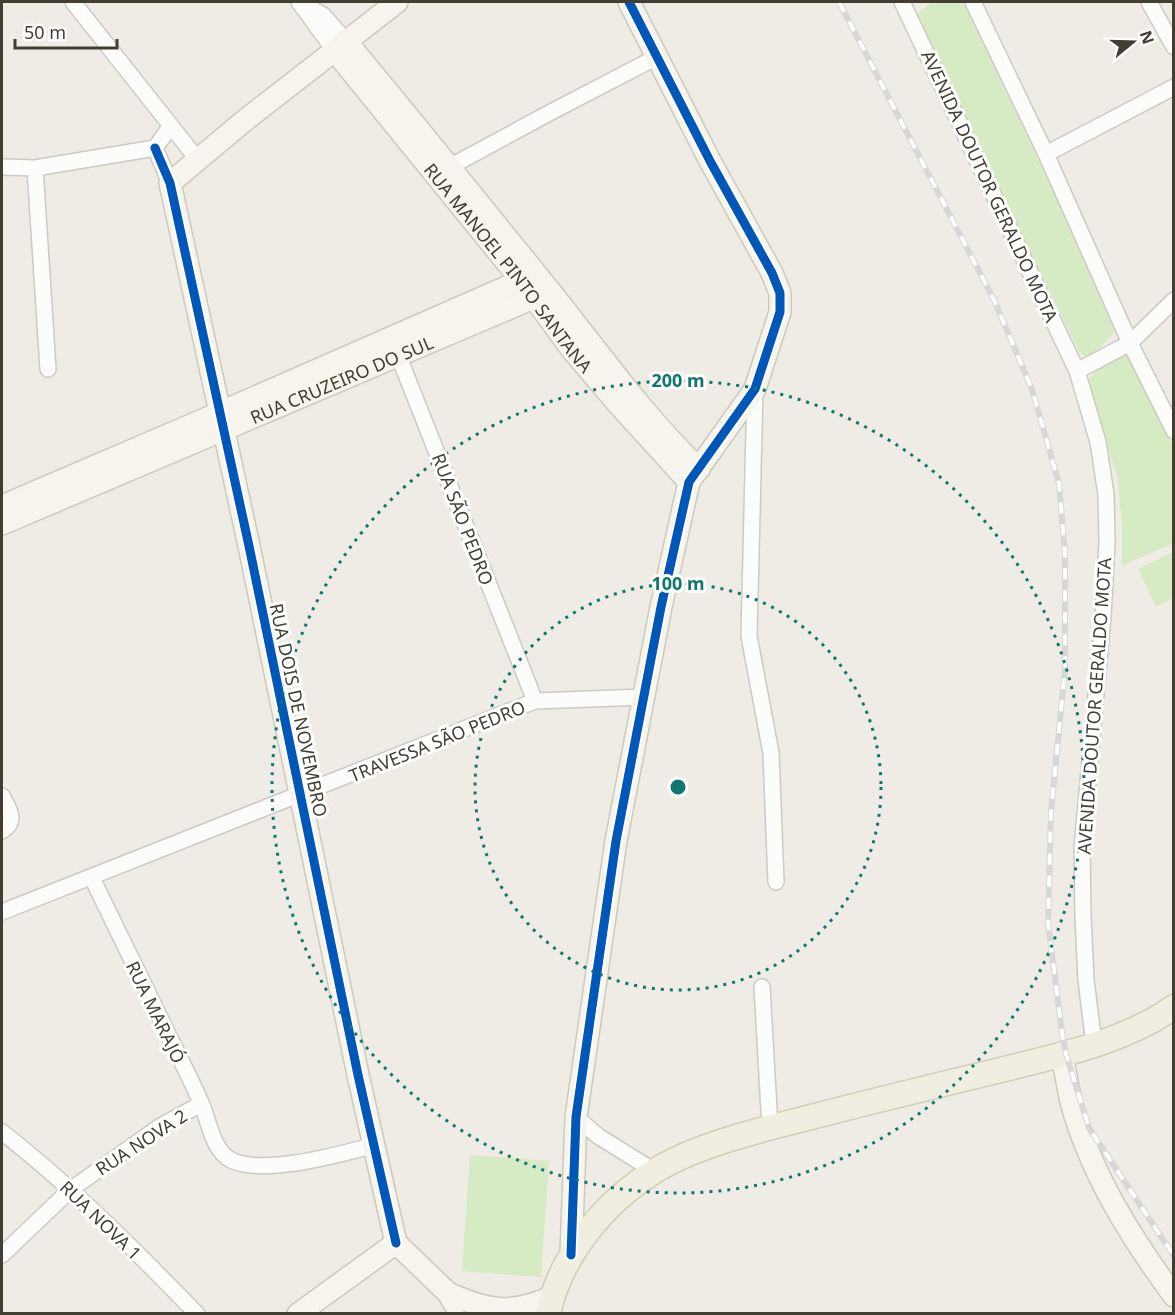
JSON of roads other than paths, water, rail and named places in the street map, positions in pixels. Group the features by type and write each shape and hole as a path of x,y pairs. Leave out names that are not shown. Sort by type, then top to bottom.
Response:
{"main road":[{"path":"549,1305 571,1255 600,1218 627,1190 654,1171 682,1156 770,1128 1062,1055 1127,1033 1173,1007"}],"street":[{"path":"73,2 170,127 198,159"},
{"path":"300,2 340,45"},
{"path":"155,148 170,183 340,45 397,2"},
{"path":"630,2 710,161 772,273 780,293 780,312 755,389 749,636 771,753 776,882"},
{"path":"973,2 1046,154 1130,343 1173,431"},
{"path":"1149,2 1173,47"},
{"name":"AVENIDA DOUTOR GERALDO MOTA","path":"908,4 1077,370 1098,442 1106,494 1107,542 1103,617 1082,849 1086,980 1094,1044"},
{"name":"RUA MANOEL PINTO SANTANA","path":"340,45 542,294 572,350 618,404 694,475"},
{"path":"443,171 657,57"},
{"path":"1046,154 1173,87"},
{"path":"2,167 35,168 155,148 170,127"},
{"path":"35,168 48,369"},
{"name":"RUA DOIS DE NOVEMBRO","path":"170,183 358,1075 396,1244"},
{"name":"RUA CRUZEIRO DO SUL","path":"395,346 529,277"},
{"name":"RUA CRUZEIRO DO SUL","path":"2,524 79,482 395,346 542,294"},
{"path":"1077,370 1130,343 1173,300"},
{"name":"RUA SÃO PEDRO","path":"395,346 535,701"},
{"path":"571,1255 576,1117 616,841 661,607 694,475 755,389"},
{"name":"RUA CRUZEIRO DO SUL","path":"2,506 79,482"},
{"name":"TRAVESSA SÃO PEDRO","path":"2,912 535,701 645,697"},
{"path":"2,796 12,818 10,824 2,831"},
{"name":"RUA MARAJÓ","path":"92,878 201,1104 218,1147 232,1160 251,1166 299,1162 375,1145"},
{"path":"762,987 770,1128"},
{"path":"1062,1055 1073,1109 1098,1175 1130,1231 1173,1296"},
{"name":"RUA NOVA 2","path":"2,1255 70,1190 150,1133 201,1104"},
{"path":"576,1117 598,1136 654,1171"},
{"name":"RUA NOVA 1","path":"2,1132 70,1190 197,1314"},
{"path":"298,1314 396,1244 448,1293 460,1314"},
{"path":"448,1293 490,1310 511,1312 549,1305"}],"railway":[{"path":"839,2 994,300 1032,389 1059,484 1065,554 1065,669 1051,812 1048,923 1062,1033 1066,1054 1089,1128 1174,1256"}]}
